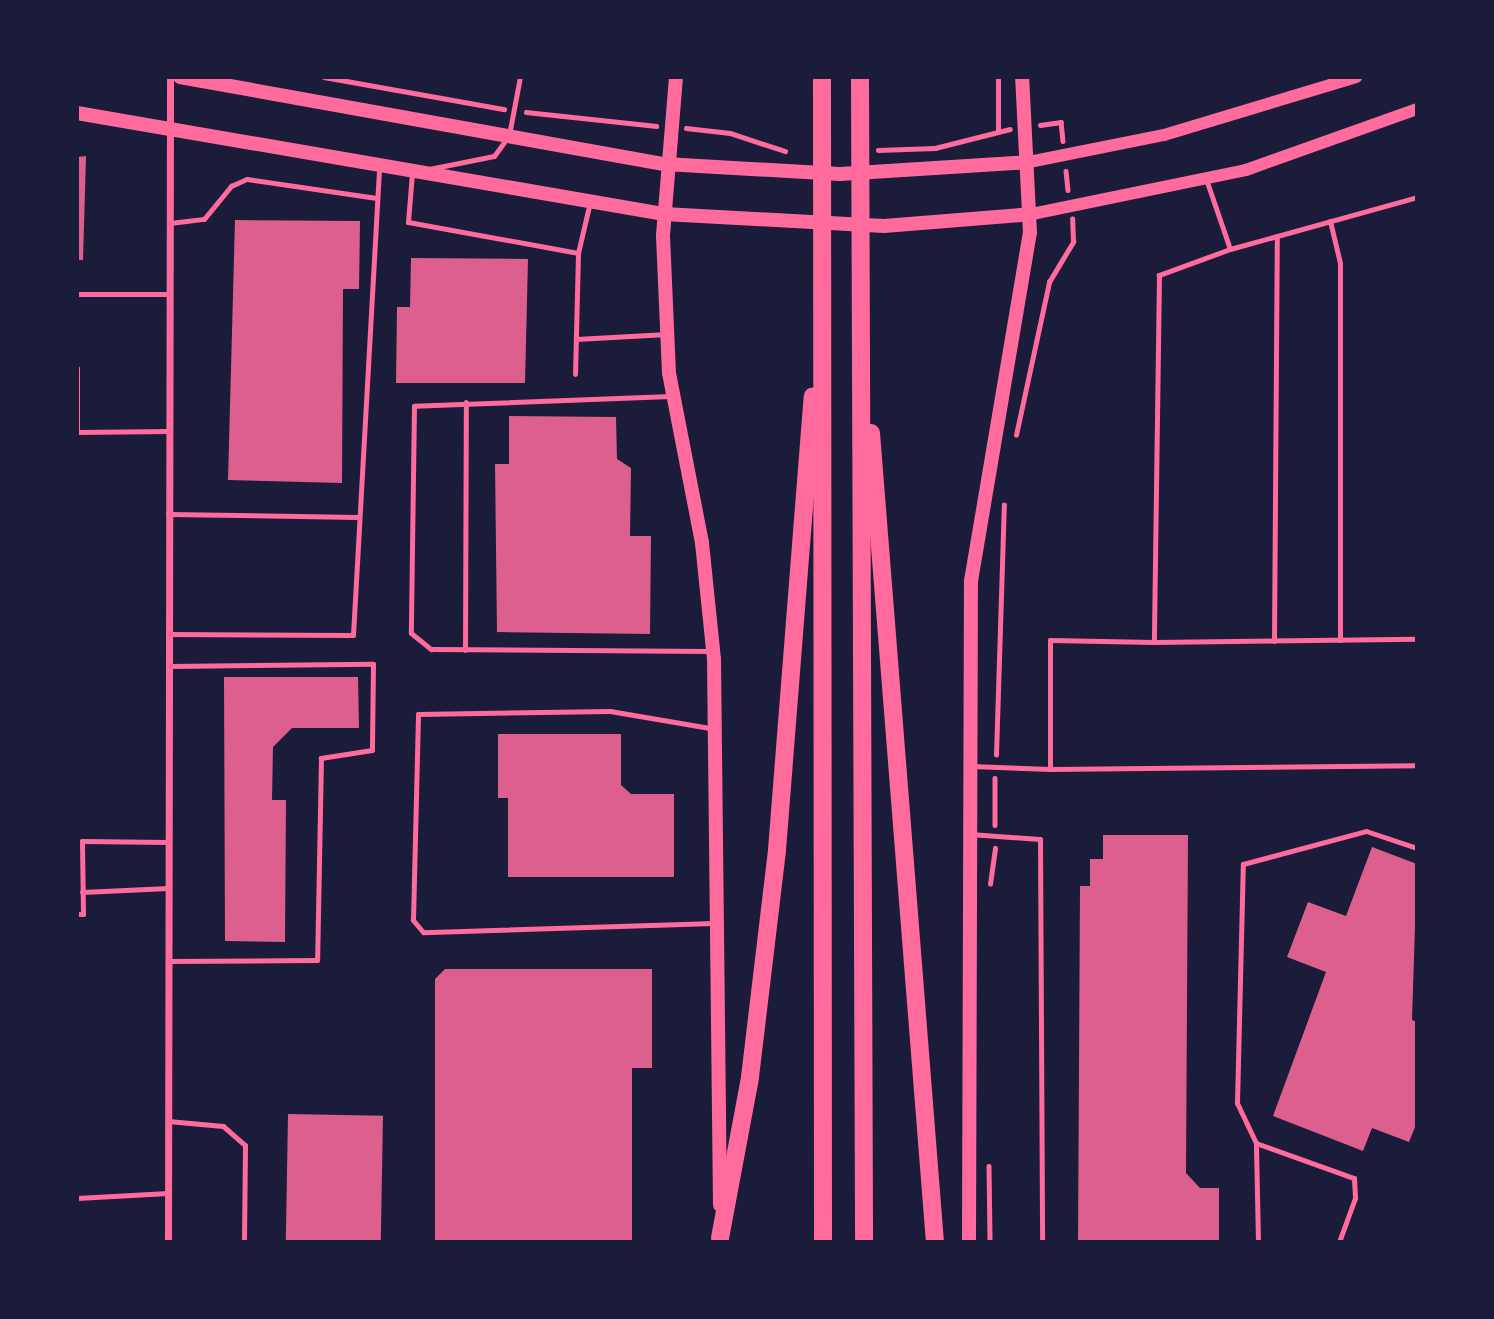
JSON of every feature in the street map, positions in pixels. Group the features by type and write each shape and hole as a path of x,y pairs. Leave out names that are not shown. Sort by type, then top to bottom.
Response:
{"highway":[{"path":"822,77 823,1242"},
{"path":"860,77 864,1242"},
{"path":"860,329 935,1242"},
{"path":"720,1240 750,1077 777,850 802,493 822,330"}],"main road":[{"path":"180,77 665,164 839,174 1029,162"},
{"path":"676,77 665,164 663,214 668,334 674,396 702,543 718,729 720,1240"},
{"path":"969,1242 968,766 971,581 1032,214 1022,77"},
{"path":"77,113 663,214 884,226 1032,214"}],"street":[{"path":"168,1242 170,77"},
{"path":"1029,162 1164,135 1356,77"},
{"path":"1032,214 1206,180 1417,109"}],"lane":[{"path":"520,77 509,135 483,161 412,170 408,222 578,253"},
{"path":"168,634 353,635 357,517 379,165"},
{"path":"170,223 204,219 231,186 247,179 377,198"},
{"path":"1206,180 1230,250"},
{"path":"1154,642 1159,275 1230,250 1417,197"},
{"path":"575,374 578,253 590,202"},
{"path":"1330,221 1340,263 1340,640"},
{"path":"1274,641 1277,236"},
{"path":"77,294 169,294"},
{"path":"576,340 668,334"},
{"path":"77,368 77,432 169,431"},
{"path":"674,396 414,406 411,633 422,648 713,651"},
{"path":"465,650 466,402"},
{"path":"168,514 357,517"},
{"path":"1050,769 1050,640 1154,642 1417,639"},
{"path":"168,666 373,664 372,750 321,758 317,960 168,961"},
{"path":"718,729 610,711 418,715 413,920 423,932 720,923"},
{"path":"968,766 1050,769 1417,765"},
{"path":"1258,1242 1256,1143 1237,1103 1243,864 1366,831 1417,848"},
{"path":"968,834 995,833 1040,839 1042,1242"},
{"path":"77,914 83,914 82,841 168,842"},
{"path":"82,892 168,888"},
{"path":"168,1121 223,1126 245,1145 244,1242"},
{"path":"1256,1143 1354,1178 1355,1198 1339,1242"},
{"path":"77,1198 169,1193"}],"path":[{"path":"324,77 514,111 639,124"},
{"path":"998,77 1000,130"},
{"path":"1052,124 1062,128"},
{"path":"1065,165 1069,194"},
{"path":"1015,440 1049,282 1073,242 1074,228"},
{"path":"988,892 995,833 1006,490"},
{"path":"989,1160 990,1242"}],"building":[{"path":"86,156 83,260 77,260 77,157"},
{"path":"235,220 360,221 359,289 343,289 342,483 228,480"},
{"path":"411,258 528,259 525,383 396,383 397,307 410,307"},
{"path":"509,416 616,417 617,459 631,468 630,536 651,536 650,634 497,632 495,464 509,464"},
{"path":"224,677 358,677 359,728 292,728 273,747 272,800 286,800 285,942 225,941"},
{"path":"498,734 621,734 621,785 631,794 674,794 674,877 508,877 508,798 498,798"},
{"path":"1103,835 1188,835 1186,1173 1200,1188 1219,1188 1219,1242 1078,1242 1080,886 1090,886 1090,859 1103,859"},
{"path":"1372,847 1417,864 1412,1020 1417,1022 1417,1122 1409,1142 1372,1128 1363,1151 1273,1116 1326,972 1287,957 1308,902 1346,916"},
{"path":"445,969 652,969 652,1068 632,1068 632,1242 435,1242 435,979"},
{"path":"288,1114 383,1116 381,1242 286,1242"}]}
